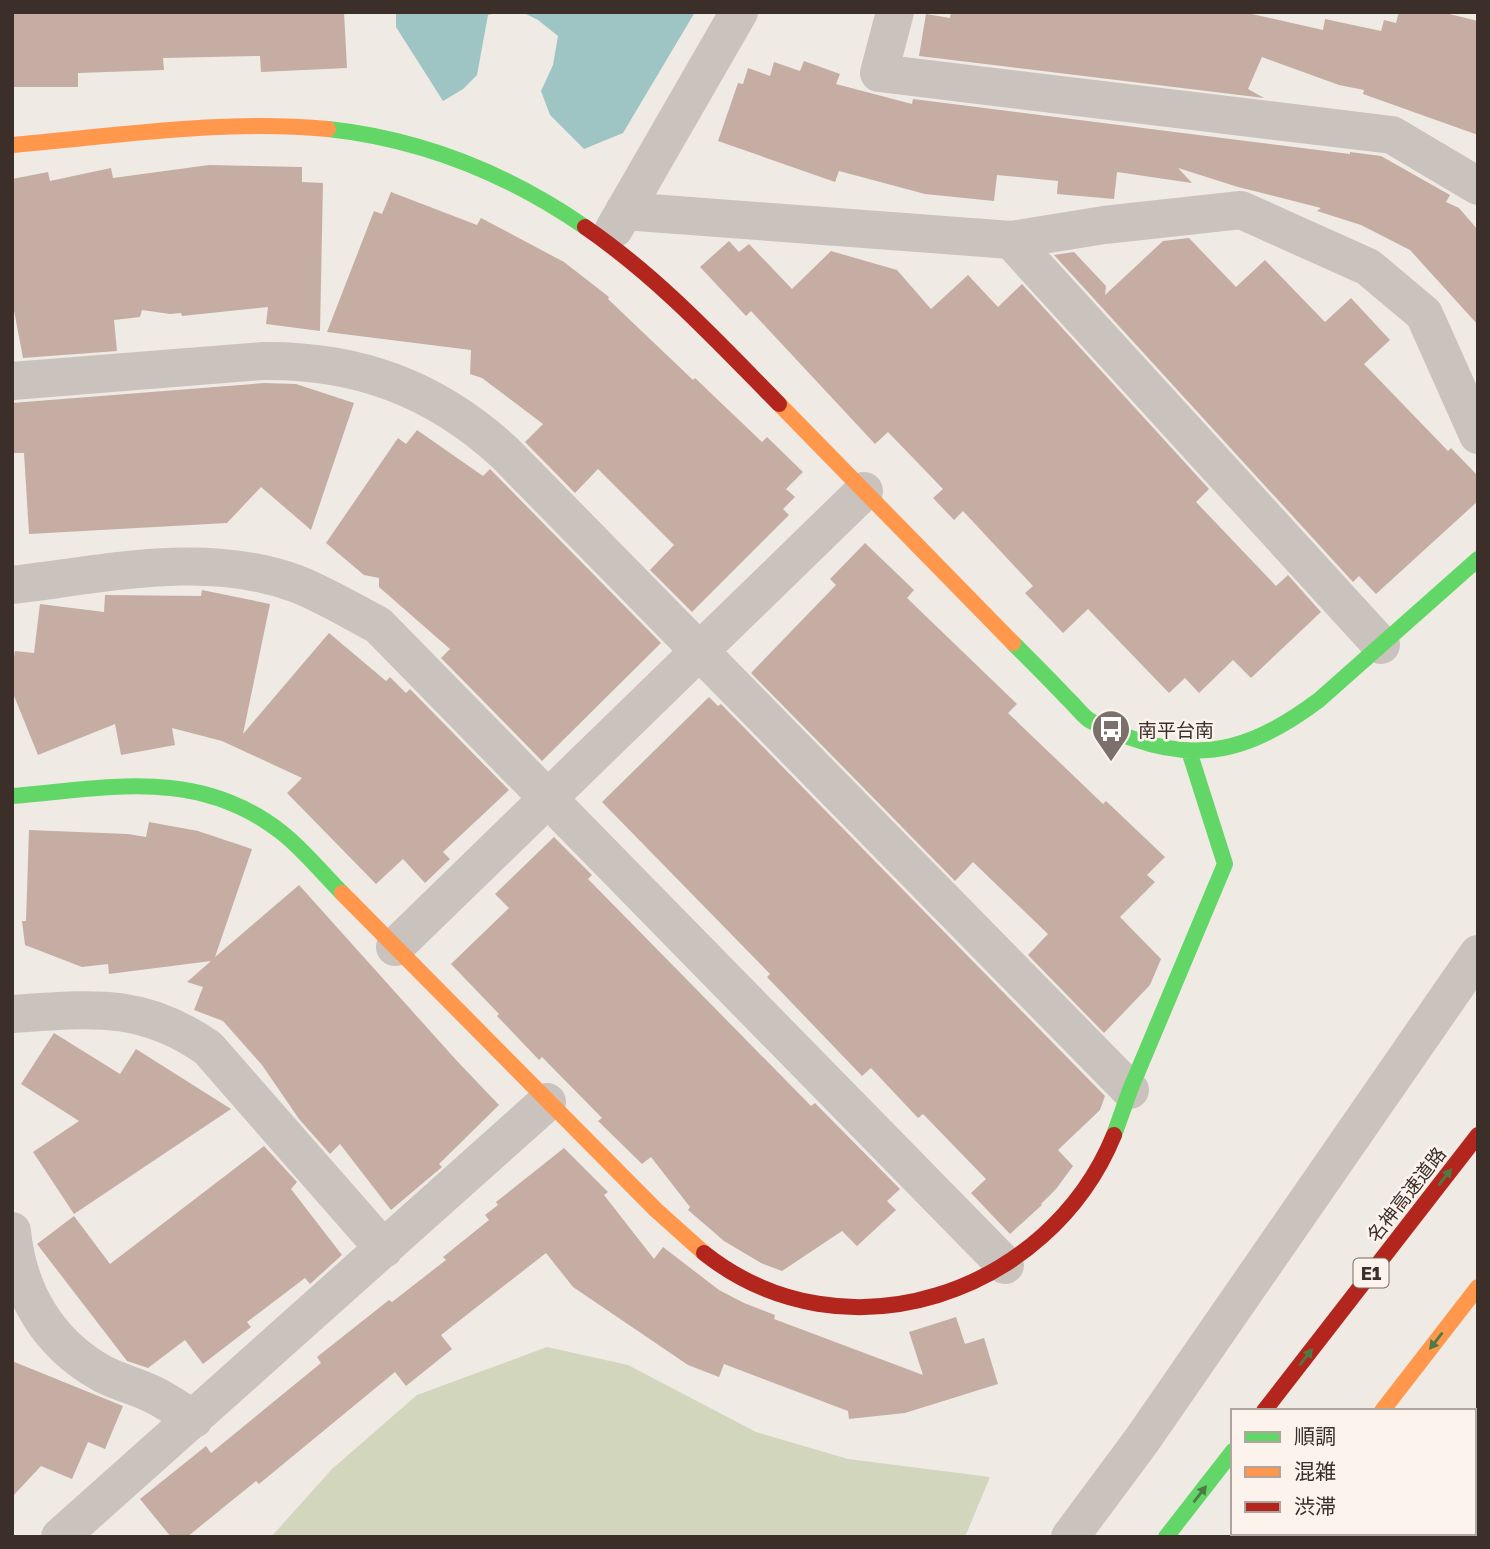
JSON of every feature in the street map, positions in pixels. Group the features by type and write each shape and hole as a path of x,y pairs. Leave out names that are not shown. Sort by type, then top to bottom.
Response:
{"main road":[{"path":"12,145 223,126 307,127 383,137 494,174 536,196 615,226 636,263 668,292 1088,719 1126,739 1168,750 1218,750 1246,744 1273,733 1297,719 1478,559"},
{"path":"12,796 162,786 215,794 240,805 284,834 547,1102 703,1253 750,1282 774,1292 827,1305 881,1307 908,1304 960,1289 1005,1265 1037,1241 1062,1216 1103,1158 1225,864 1189,751"},
{"name":"名神高速道路","path":"1266,1409 1478,1135"},
{"path":"1384,1409 1478,1287"},
{"path":"1166,1537 1231,1454"}],"street":[{"path":"739,12 615,226 1011,240 1104,225 1241,210 1368,267 1424,314 1478,435"},
{"path":"895,12 879,73 1392,135 1478,186"},
{"path":"1011,240 1381,645"},
{"path":"12,381 292,360 351,368 406,387 458,415 481,432 699,651 1129,1090"},
{"path":"395,947 864,491"},
{"path":"12,585 186,566 237,568 296,584 324,595 378,625 1005,1265"},
{"path":"1070,1537 1150,1429 1477,957"},
{"path":"12,1014 86,1009 131,1013 152,1018 191,1036 208,1048 384,1249"},
{"path":"60,1537 547,1102"},
{"path":"12,1231 16,1258 27,1294 41,1319 59,1341 97,1371 153,1394 194,1419"}],"green space":[{"path":"547,1347 628,1365 756,1432 848,1459 990,1477 965,1537 271,1537 332,1469 417,1395"}],"water":[{"path":"396,12 500,12 488,15 477,75 463,89 443,101 396,27"},
{"path":"522,12 695,12 623,133 584,149 550,115 541,91 553,65 558,36 538,20"}],"building":[{"path":"12,12 344,12 347,68 261,72 260,56 163,58 164,70 78,73 78,87 12,87"},
{"path":"951,12 1243,12 1323,30 1325,19 1381,31 1384,20 1396,23 1399,12 1441,12 1478,21 1478,135 1363,94 1364,90 1339,85 1262,57 1248,89 1264,98 919,56 926,14 950,18"},
{"path":"804,61 840,74 836,84 912,104 913,99 1381,156 1450,195 1446,202 1459,208 1478,230 1478,325 1410,250 1361,225 1317,211 1321,208 1238,187 1178,168 1192,183 1117,172 1114,199 1057,194 1058,181 997,175 994,201 925,194 839,171 835,182 718,141 738,83 743,84 748,68 770,76 774,62 800,71"},
{"path":"209,165 302,167 302,182 323,183 320,331 266,324 268,307 182,316 181,313 142,310 140,317 114,320 117,351 23,358 12,300 12,179 48,172 50,181 111,168 113,178"},
{"path":"391,192 477,225 481,218 564,262 609,297 608,299 693,380 695,378 762,442 767,437 803,472 786,489 795,497 783,509 789,515 692,612 650,570 674,545 598,469 575,493 525,442 543,424 482,378 470,374 471,350 327,332 374,211 382,214"},
{"path":"1189,238 1236,287 1265,260 1325,322 1351,298 1390,340 1364,364 1448,451 1451,448 1478,476 1478,501 1376,594 1359,576 1353,582 1054,255 1074,252 1106,286 1105,295 1163,241"},
{"path":"729,241 739,252 749,244 792,289 831,251 897,270 931,309 968,275 998,307 1022,284 1209,489 1196,502 1276,586 1288,575 1321,612 1251,678 1233,660 1199,693 1185,678 1169,693 1088,609 1063,633 1025,593 1033,586 963,511 954,520 933,498 943,489 888,432 875,444 751,311 746,316 700,267"},
{"path":"264,383 296,384 354,403 311,530 261,487 227,523 29,534 24,453 12,453 12,403"},
{"path":"417,430 483,476 490,469 661,643 542,761 441,658 450,649 379,587 379,578 364,575 326,543 398,438 406,444"},
{"path":"865,543 914,590 907,598 1017,704 1008,713 1103,804 1106,801 1165,857 1147,875 1155,882 1120,917 1161,959 1150,985 1104,1033 1028,955 1048,934 973,862 955,881 751,673 836,585 830,579"},
{"path":"202,590 270,604 243,734 329,633 386,681 390,677 406,693 410,689 509,790 443,852 450,859 425,883 403,859 376,884 287,793 302,778 222,741 172,728 175,745 121,755 115,724 38,755 12,691 12,668 15,651 34,653 40,604 104,612 105,595 201,596"},
{"path":"709,697 718,706 721,704 1105,1096 1100,1110 1058,1150 1073,1166 1042,1205 1010,1234 971,1193 986,1179 923,1114 918,1118 871,1068 862,1076 767,977 770,974 602,802"},
{"path":"149,822 198,831 252,849 215,957 299,885 499,1105 439,1164 442,1167 391,1210 340,1144 330,1154 299,1119 262,1065 223,1021 194,1010 203,987 187,982 211,961 109,974 108,964 82,967 25,945 22,921 26,921 29,830 146,837"},
{"path":"554,837 592,875 588,879 811,1106 815,1103 900,1189 887,1201 896,1210 857,1246 842,1231 782,1271 761,1263 724,1241 688,1210 690,1207 651,1157 642,1164 598,1121 602,1118 542,1057 539,1060 451,964 509,908 495,894"},
{"path":"54,1033 120,1074 136,1049 231,1109 74,1214 33,1152 79,1121 21,1084"},
{"path":"264,1146 297,1182 291,1189 342,1255 310,1284 305,1278 247,1322 251,1327 203,1364 185,1340 148,1368 127,1361 37,1244 74,1216 110,1264"},
{"path":"564,1148 608,1192 604,1195 654,1259 663,1247 719,1290 775,1315 774,1319 923,1375 909,1332 956,1317 965,1344 984,1338 998,1384 905,1413 849,1419 848,1411 724,1364 719,1377 688,1365 573,1287 546,1253 441,1335 452,1349 406,1386 395,1372 259,1484 256,1481 187,1537 171,1537 140,1499 206,1446 211,1453 321,1363 317,1357 389,1300 392,1302 446,1260 443,1257 489,1220 485,1215 498,1205 496,1202"},
{"path":"12,1361 123,1406 105,1449 88,1442 72,1479 41,1466 12,1497"}],"traffic: fast":[{"path":"328,129 397,141 462,162 525,191 585,227"},
{"path":"1013,643 1089,720 1160,747 1209,750 1253,739 1297,716 1319,700 1478,559"},
{"path":"1114,1135 1130,1090 1225,864 1189,751"},
{"path":"12,796 83,789 152,787 185,790 218,798 250,811 281,832 305,853 342,893"},
{"path":"1166,1537 1231,1454"}],"traffic: slow":[{"path":"12,145 209,127 288,126 328,129"},
{"path":"779,404 1013,643"},
{"path":"342,893 656,1210 704,1253"},
{"path":"1384,1409 1478,1287"}],"traffic: jam":[{"path":"585,227 662,288 779,404"},
{"path":"704,1253 759,1286 818,1304 878,1306 937,1295 993,1271 1042,1236 1083,1190 1114,1135"},
{"path":"1266,1409 1478,1135"}],"place":[{"name":"南平台南","path":"1111,763"}]}
